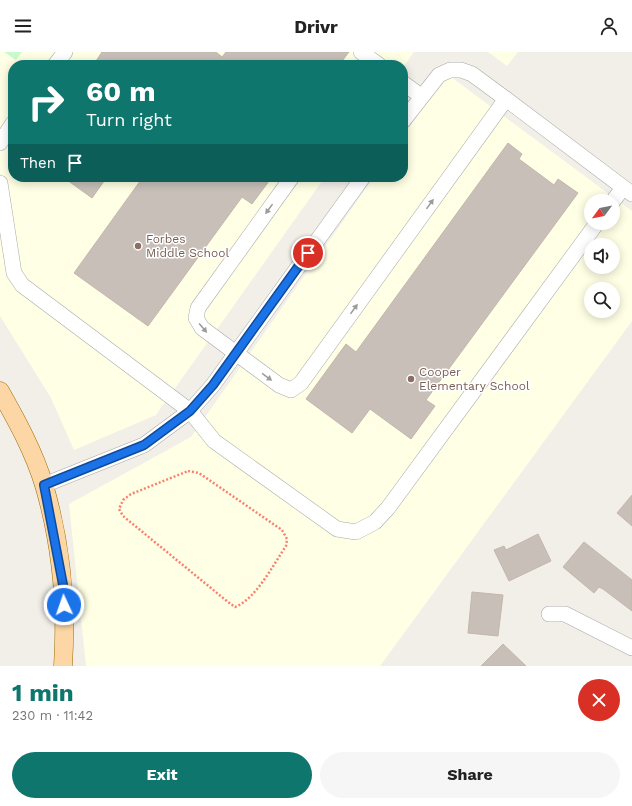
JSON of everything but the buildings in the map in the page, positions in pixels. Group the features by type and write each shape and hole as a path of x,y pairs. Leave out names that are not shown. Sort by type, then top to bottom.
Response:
{"main road":[{"path":"0,391 24,434 44,485 64,590 64,666"}],"street":[{"path":"59,60 65,52"},
{"path":"361,52 370,60"},
{"path":"408,114 439,75 450,70 461,70 472,74 627,191"},
{"path":"408,87 421,96"},
{"path":"288,182 198,308 196,318 202,328 236,354 279,385 291,390 300,383 506,99"},
{"path":"0,143 8,131"},
{"path":"44,485 144,445 190,411 213,385 236,354 359,182"},
{"path":"0,183 14,273 22,285 190,411 214,441 337,530 356,532 375,522 388,508 592,230"},
{"path":"549,614 566,614 632,648"}],"path":[{"path":"188,471 199,473 282,530 287,539 286,546 254,593 239,606 235,607 228,602 123,516 119,509 123,500 131,494 188,471"}],"shaded area":[{"name":"Forbes Middle School","path":"0,52 414,52 408,60 8,60 8,182 321,182 156,415 74,450 51,398 0,316"},
{"path":"488,52 518,52 507,66"},
{"name":"Cooper Elementary School","path":"447,74 609,194 584,194 584,230 620,230 620,202 632,211 632,321 380,666 86,666 69,504 191,437 370,182 408,182 408,129"}],"green space":[{"path":"4,52 22,52 16,60"}],"place":[{"name":"Forbes Middle School","path":"138,246"},
{"name":"Cooper Elementary School","path":"411,379"}],"route":[{"path":"64,605 64,590 56,539 44,485 144,445 190,411 213,385 308,253"}]}
